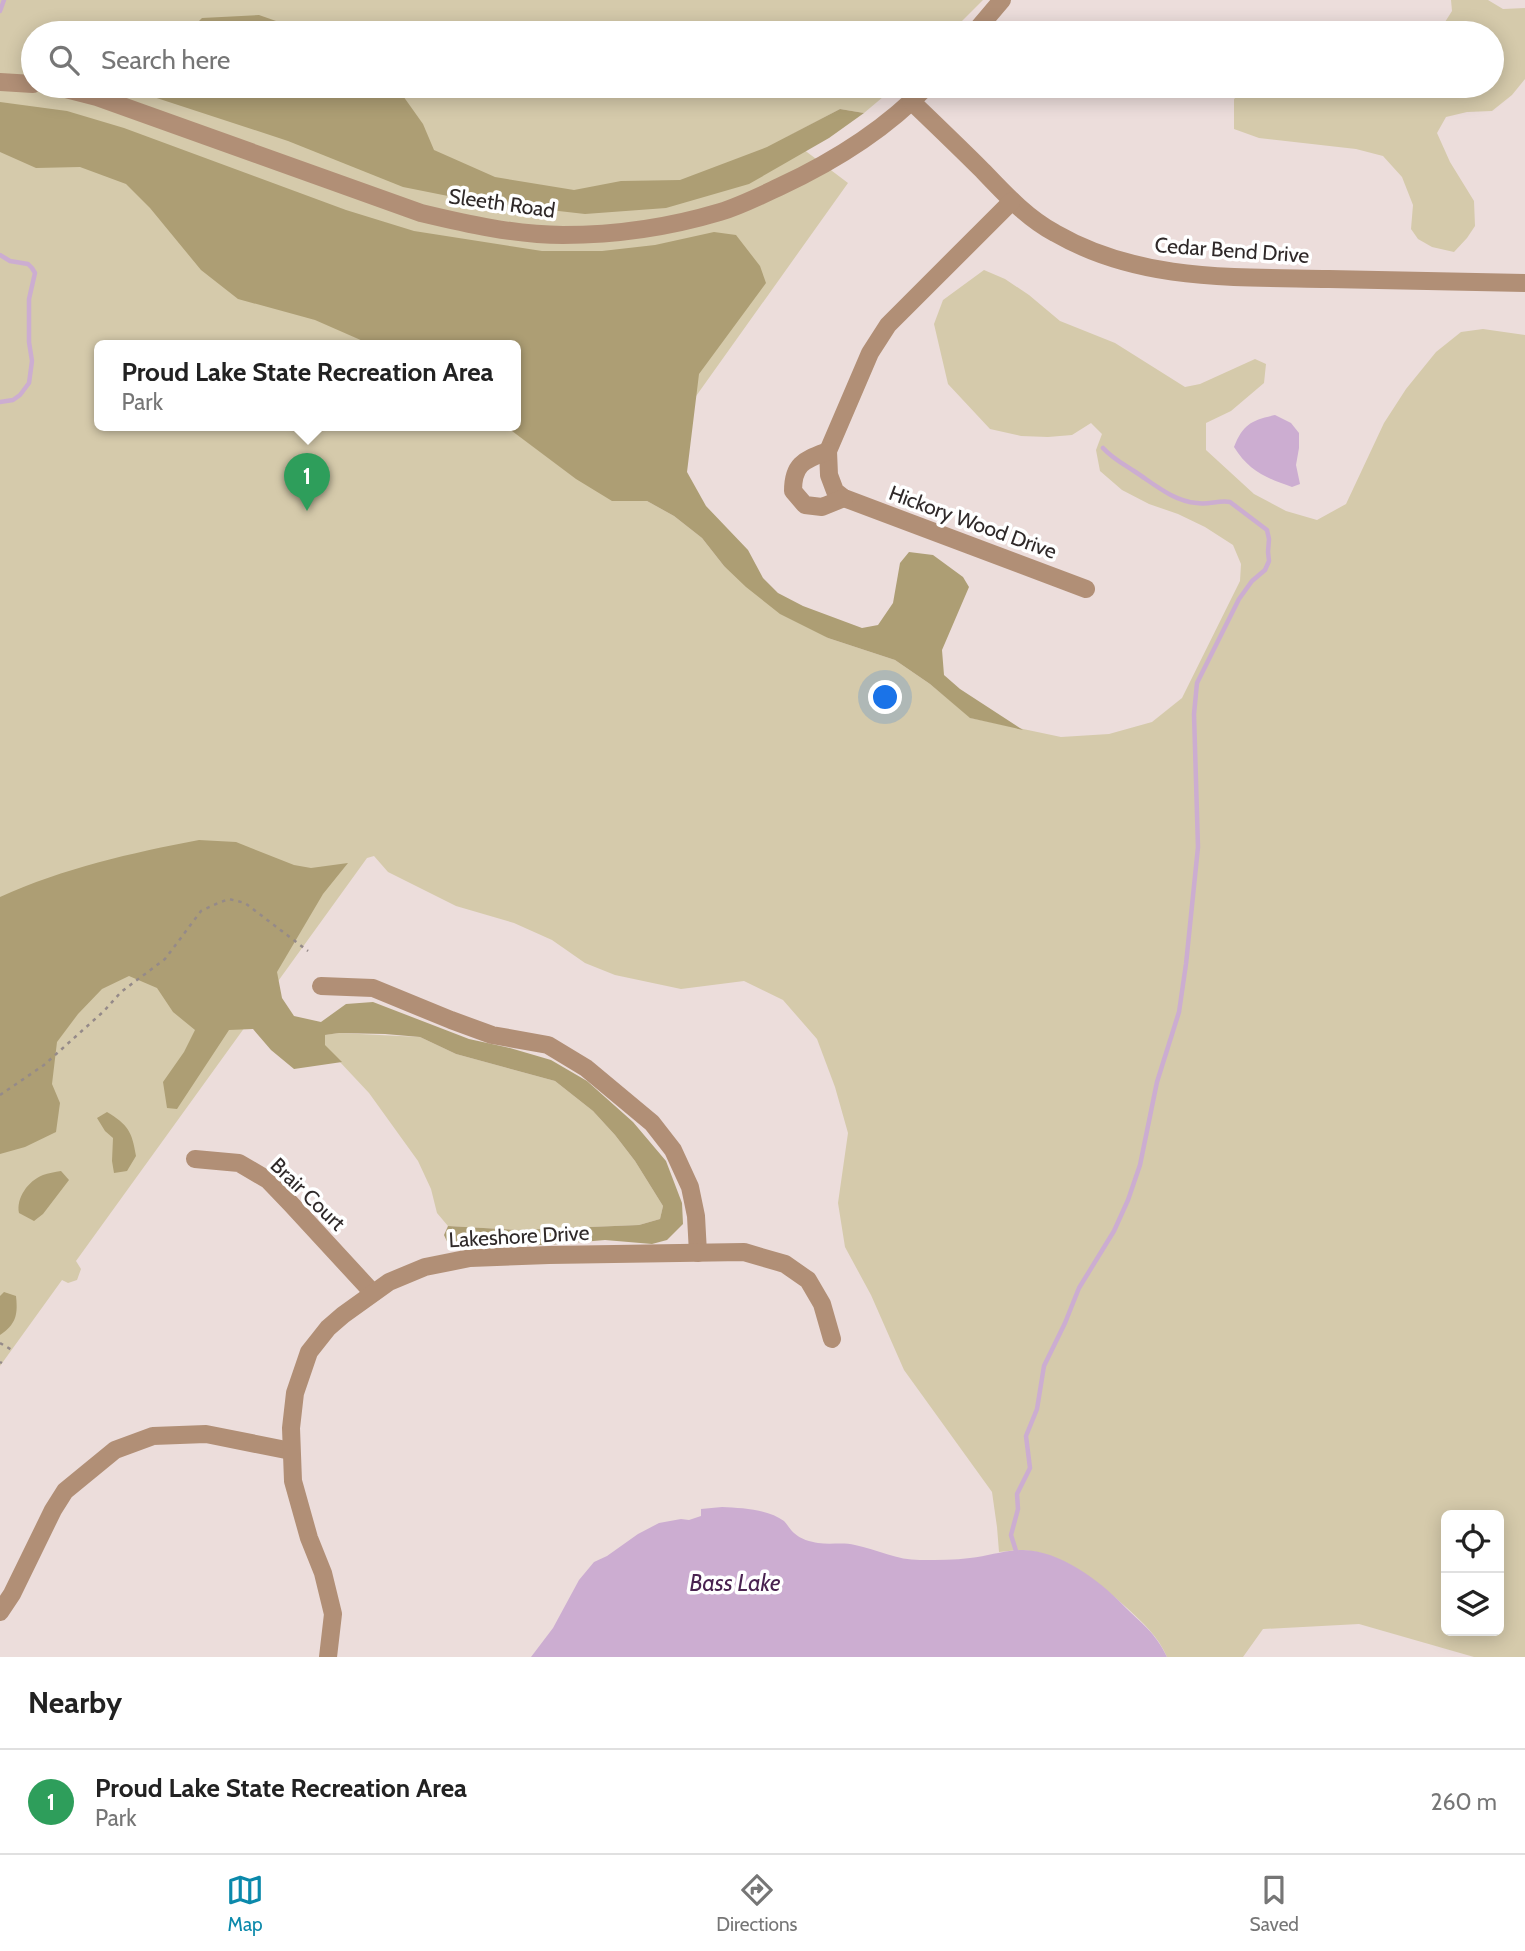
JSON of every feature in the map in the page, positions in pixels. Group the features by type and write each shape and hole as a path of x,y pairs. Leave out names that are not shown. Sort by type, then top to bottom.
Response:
{"street":[{"path":"984,21 1002,0"},
{"path":"0,82 21,83"},
{"name":"Sleeth Road","path":"100,98 421,213 502,229 560,235 590,234 675,223 721,212 750,201 833,160 876,132 914,98"},
{"name":"Cedar Bend Drive","path":"911,101 1012,201 1053,232 1092,252 1157,270 1226,277 1525,283"},
{"path":"828,451 803,461 793,477 793,491 805,505 822,507 844,498 835,491 829,475 828,451 877,340 1012,201"},
{"name":"Hickory Wood Drive","path":"844,498 1086,589"},
{"path":"321,986 373,988 492,1035 548,1045 586,1068 652,1123 673,1150 690,1187 696,1216 698,1253"},
{"name":"Brair Court","path":"195,1159 239,1163 268,1181 373,1293"},
{"name":"Lakeshore Drive","path":"328,1657 333,1614 323,1573 309,1538 293,1481 290,1428 295,1393 309,1352 328,1328 389,1282 425,1267 470,1258 744,1252 785,1264 808,1280 822,1304 832,1339"},
{"path":"0,1612 65,1491 115,1450 153,1436 206,1434 290,1451"}],"path":[{"path":"0,1095 44,1065 121,992 165,959 201,911 218,903 229,899 245,903 308,951"},
{"path":"0,1343 12,1350"}],"shaded area":[{"path":"0,0 983,0 962,21 21,21 21,98 882,98 864,113 840,109 787,137 848,183 622,500 647,501 674,516 702,538 724,566 828,638 895,660 930,684 971,718 1061,737 1109,734 1152,722 1182,698 1240,581 1241,564 1233,545 1205,527 1122,490 1100,471 1096,450 1102,434 1091,423 1072,435 1048,437 1021,436 990,429 948,384 934,324 943,300 984,270 1005,279 1029,295 1060,321 1115,343 1185,387 1200,384 1255,359 1266,364 1264,383 1231,411 1206,423 1206,450 1254,494 1286,511 1317,520 1346,504 1384,423 1406,389 1436,352 1461,332 1483,329 1525,335 1525,1657 1474,1657 1359,1624 1263,1629 1243,1657 1167,1657 1144,1625 1106,1589 1083,1572 1045,1554 1023,1550 999,1552 992,1492 904,1370 871,1295 845,1247 838,1203 848,1133 817,1039 783,1000 744,981 681,989 615,975 585,963 552,940 514,923 456,906 388,872 374,856 367,858 76,1261 81,1269 77,1280 68,1283 62,1280 0,1366"},
{"path":"1451,0 1488,0 1503,9 1525,8 1525,79 1512,95 1492,111 1467,112 1446,117 1437,133 1450,162 1474,201 1475,226 1454,252 1432,247 1418,239 1411,229 1413,205 1402,177 1383,156 1356,149 1259,138 1234,129 1235,98 1504,98 1504,21 1446,21 1452,11"},
{"path":"259,15 276,21 199,21 202,18"},
{"path":"157,98 405,98 423,124 434,150 495,177 574,190 621,181 680,180 767,147 840,109 864,113 829,138 749,184 666,208 585,214 478,202 403,187 288,141"},
{"path":"0,102 67,111 124,128 346,210 414,231 542,251 602,251 655,245 714,232 736,235 760,266 766,283 699,374 687,472 706,506 748,550 763,578 778,593 803,606 862,628 878,625 893,603 900,563 909,552 933,555 963,577 969,587 942,650 944,675 960,689 1023,730 970,718 930,684 895,660 828,638 780,614 746,587 724,566 702,538 674,516 647,501 612,501 576,479 512,431 521,431 521,340 361,340 315,320 238,299 201,270 150,208 126,184 80,167 36,168 0,152"},
{"path":"199,840 236,842 294,865 311,868 348,863 323,894 277,972 282,998 294,1016 321,1022 346,1004 373,1002 469,1039 551,1060 587,1081 633,1122 666,1161 682,1203 683,1224 667,1240 652,1244 605,1240 547,1245 449,1246 444,1235 448,1226 517,1230 639,1225 660,1219 663,1206 615,1135 593,1111 555,1081 456,1054 420,1037 339,1033 325,1035 325,1045 342,1062 294,1069 271,1050 253,1029 229,1030 177,1109 167,1108 163,1082 184,1052 195,1030 173,1012 157,988 129,976 102,989 78,1014 57,1042 52,1084 60,1103 56,1132 25,1147 0,1154 0,897 98,862"},
{"path":"339,1033 420,1037 456,1054 555,1081 593,1111 635,1161 663,1206 660,1219 639,1225 517,1230 448,1226 437,1213 431,1189 418,1161 369,1093 324,1045 324,1035"},
{"path":"107,1112 124,1125 133,1140 136,1156 127,1171 114,1173 113,1138 97,1118"},
{"path":"61,1171 69,1180 43,1214 34,1221 19,1213 21,1196 28,1186 43,1175"},
{"path":"4,1292 16,1296 17,1309 13,1323 0,1335 0,1296"}],"water":[{"path":"1275,415 1291,423 1299,433 1296,465 1300,484 1292,487 1259,473 1234,447 1249,424"},
{"name":"Bass Lake","path":"722,1507 754,1510 778,1517 796,1535 809,1541 850,1544 905,1559 958,1559 1023,1550 1051,1555 1078,1568 1113,1595 1148,1629 1167,1657 531,1657 553,1628 579,1580 594,1562 659,1523 689,1520 701,1516 701,1509"}],"waterway":[{"path":"0,11 4,0"},
{"path":"0,255 10,261 28,264 35,273 29,299 32,361 29,383 13,400 0,402"},
{"path":"1016,1551 1011,1535 1018,1509 1017,1494 1030,1468 1026,1436 1037,1409 1044,1366 1079,1288 1114,1231 1128,1200 1140,1165 1157,1082 1179,1012 1198,847 1194,714 1197,683 1239,599 1252,581 1265,570 1269,561 1267,530 1230,502 1201,503 1180,499 1118,461 1103,448"}],"place":[{"name":"Proud Lake State Recreation Area","path":"307,511"}]}
